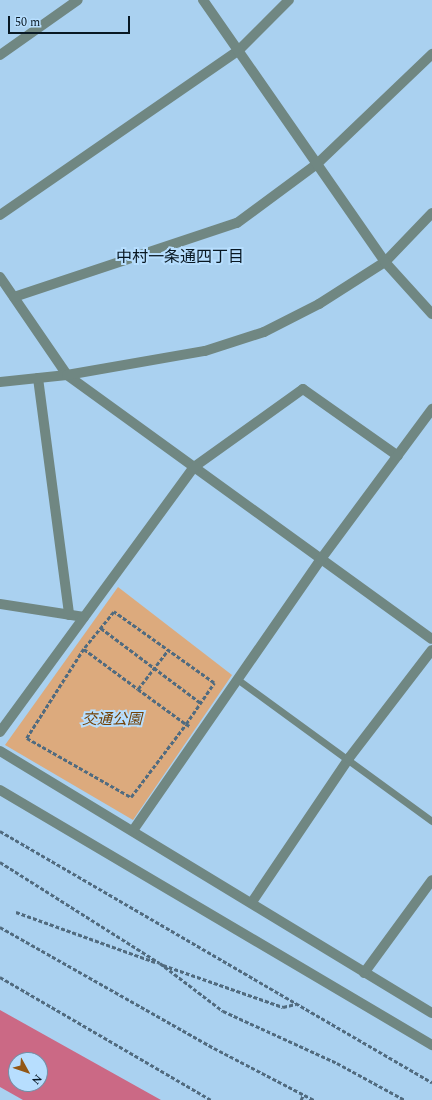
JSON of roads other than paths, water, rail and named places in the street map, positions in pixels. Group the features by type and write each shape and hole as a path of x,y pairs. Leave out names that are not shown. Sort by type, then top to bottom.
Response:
{"street":[{"path":"0,55 78,0"},
{"path":"203,0 318,163 385,262 432,314"},
{"path":"0,215 238,51 289,0"},
{"path":"14,297 237,223 318,163 432,54"},
{"path":"0,382 67,375 205,351 264,332 319,304 385,262 432,213"},
{"path":"0,277 67,375 432,639"},
{"path":"38,378 69,615"},
{"path":"0,732 194,467 303,389 398,456"},
{"path":"134,830 237,679 322,559 432,409"},
{"path":"0,604 84,617"},
{"path":"252,902 349,758 432,650"},
{"path":"0,751 134,830 364,973 432,1013"},
{"path":"0,790 432,1045"},
{"path":"364,973 432,880"}],"lane":[{"path":"237,679 349,758 432,821"}],"district":[{"name":"中村一条通四丁目","path":"180,257"}],"park label":[{"name":"交通公園","path":"112,720"}]}
